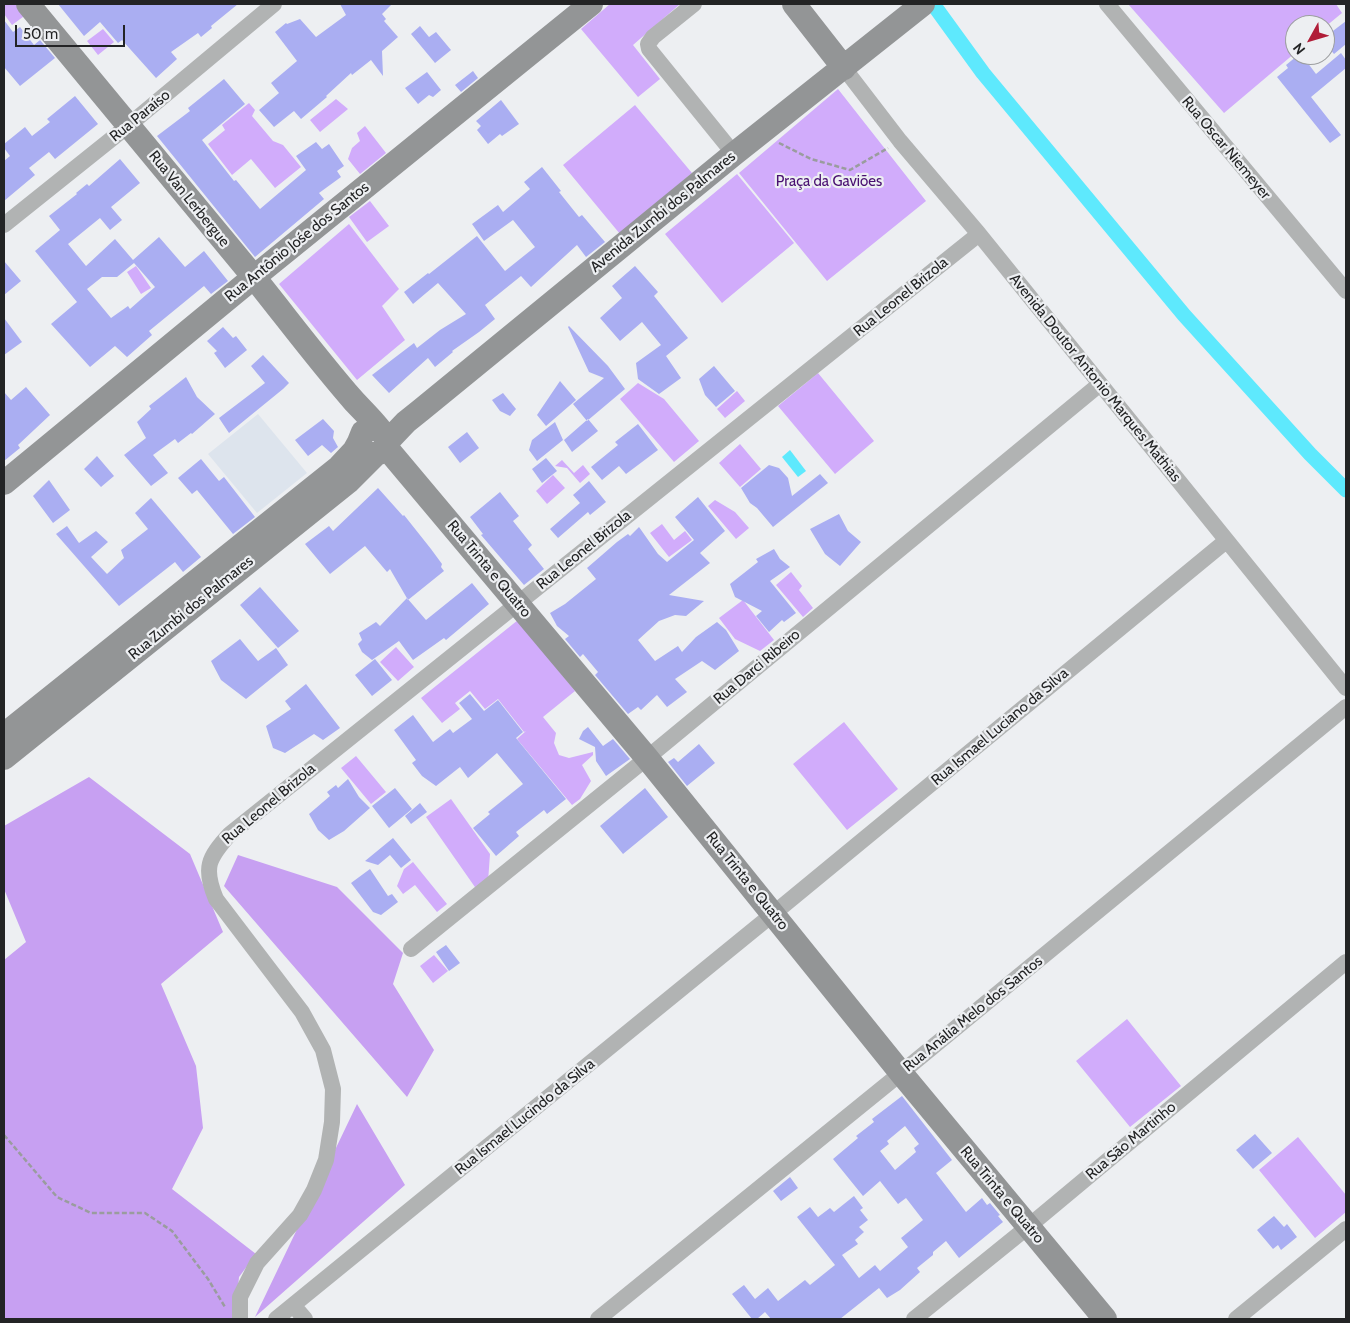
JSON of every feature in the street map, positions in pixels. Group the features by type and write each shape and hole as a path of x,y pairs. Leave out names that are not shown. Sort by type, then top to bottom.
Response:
{"street":[{"name":"Rua Van Lerbergue","path":"28,4 349,395 375,440"},
{"name":"Rua Paraíso","path":"4,225 129,125 274,4"},
{"name":"Rua Antônio Jośe dos Santos","path":"4,483 254,277 591,4"},
{"path":"694,4 653,37 648,44 649,49 734,154"},
{"path":"794,4 844,68"},
{"name":"Avenida Zumbi dos Palmares","path":"375,440 406,422 734,154 923,4"},
{"name":"Rua Oscar Niemeyer","path":"1106,4 1346,291"},
{"name":"Avenida Doutor Antonio Marques Mathias","path":"844,68 900,142 979,234 1346,688"},
{"name":"Rua Leonel Brizola","path":"234,1315 240,1297 257,1262 300,1216 314,1190 326,1160 332,1122 333,1089 323,1050 302,1012 216,900 209,884 209,869 214,852 230,834 979,234"},
{"name":"Rua Darci Ribeiro","path":"411,949 647,758 1100,384"},
{"name":"Rua Trinta e Quatro","path":"375,440 518,603 647,758 900,1073 1105,1319"},
{"name":"Rua Zumbi dos Palmares","path":"4,735 340,467 354,451 375,440"},
{"name":"Rua Zumbi dos Palmares","path":"4,758 348,482 375,440"},
{"name":"Rua Ismael Luciano da Silva","path":"773,914 1226,541"},
{"name":"Rua Anália Melo dos Santos","path":"598,1319 1346,707"},
{"name":"Rua Ismael Lucindo da Silva","path":"276,1319 773,914"},
{"name":"Rua São Martinho","path":"914,1319 1029,1226 1346,962"},
{"path":"1236,1319 1346,1229"},
{"path":"293,1305 305,1319"}],"path":[{"path":"759,134 811,159 850,170 900,142"},
{"path":"4,1134 57,1197 91,1213 145,1213 172,1231 234,1315"}],"shaded area":[{"path":"258,414 307,473 257,513 208,454"},
{"path":"89,777 190,854 223,932 161,984 196,1066 203,1128 172,1189 256,1254 239,1277 235,1319 4,1319 4,960 26,942 4,889 4,826"},
{"path":"238,855 337,887 403,953 393,984 434,1050 407,1097 224,886"},
{"path":"357,1104 405,1185 255,1317"}],"green space":[{"path":"4,4 19,4 27,14 12,25 4,14"},
{"path":"610,4 680,4 633,45 660,79 638,97 581,29"},
{"path":"1128,4 1336,4 1342,13 1335,19 1335,15 1285,15 1285,61 1224,113"},
{"path":"103,29 114,42 98,55 87,41"},
{"name":"Praça da Gaviões","path":"838,89 926,201 827,281 739,173"},
{"path":"336,99 348,109 320,132 310,120"},
{"path":"249,103 255,110 252,116 273,141 283,145 301,167 275,188 251,159 232,175 208,144 225,130 222,125"},
{"path":"635,105 692,173 620,234 563,165"},
{"path":"365,126 386,153 360,174 348,159 352,148 360,141 357,133"},
{"path":"737,174 794,243 722,303 665,234"},
{"path":"370,201 389,226 367,242 349,217"},
{"path":"349,224 399,289 382,306 405,340 357,380 279,284"},
{"path":"136,266 151,288 141,294 127,272"},
{"path":"818,373 874,441 835,474 778,406"},
{"path":"638,383 664,399 699,441 674,462 620,399"},
{"path":"737,391 745,401 725,418 717,409"},
{"path":"740,444 761,469 740,487 719,463"},
{"path":"562,460 574,473 583,465 590,474 580,483 567,468 555,466"},
{"path":"553,475 565,488 547,504 536,491"},
{"path":"715,500 735,512 749,528 736,539 708,506"},
{"path":"662,524 674,540 685,531 692,540 669,557 650,533"},
{"path":"791,572 802,586 799,590 813,608 803,617 776,585"},
{"path":"743,600 774,640 760,651 735,639 719,618"},
{"path":"518,620 575,691 543,717 556,733 554,743 559,755 569,758 593,752 593,755 582,765 591,781 580,799 572,805 517,739 526,731 524,732 498,699 485,709 470,691 455,703 460,709 442,723 421,698"},
{"path":"396,647 414,667 398,681 380,662"},
{"path":"844,722 898,789 847,830 793,764"},
{"path":"356,756 386,792 371,804 341,768"},
{"path":"451,799 490,854 488,882 477,890 426,817"},
{"path":"413,862 447,904 437,912 415,885 403,894 397,886 404,869"},
{"path":"434,955 448,971 433,983 420,966"},
{"path":"1127,1019 1181,1086 1130,1127 1076,1061"},
{"path":"1298,1137 1346,1195 1346,1212 1315,1238 1259,1170"}],"water":[{"path":"790,450 806,471 798,477 782,457"}],"building":[{"path":"58,4 238,4 211,26 212,28 201,37 198,33 171,52 177,59 156,78 122,40 118,43 100,22 84,36"},
{"path":"340,4 392,4 382,14 386,19 384,21 398,37 382,51 383,76 371,60 352,75 351,73 301,119 294,111 274,127 259,110 279,93 271,83 297,61 275,32 286,23 300,19 316,37 346,15"},
{"path":"4,20 13,32 20,27 34,45 40,40 55,58 20,86 4,67"},
{"path":"1346,21 1346,44 1335,53 1335,29"},
{"path":"420,26 429,37 436,32 451,50 435,63 411,34"},
{"path":"1341,53 1346,60 1346,68 1311,97 1341,135 1330,143 1277,77 1288,68 1286,65 1309,65 1316,74 1327,65 1335,65 1335,58"},
{"path":"473,71 478,78 461,92 455,85"},
{"path":"427,72 441,90 433,97 429,95 418,104 405,88"},
{"path":"224,79 245,104 202,140 234,181 236,180 260,209 306,170 296,156 316,142 322,149 329,144 344,166 337,171 341,177 319,193 324,199 255,257 157,136 190,111 188,108"},
{"path":"75,96 98,124 55,159 49,152 29,168 35,175 4,201 4,161 10,156 4,148 4,144 25,127 32,136 50,122 47,119"},
{"path":"501,100 519,124 502,136 500,134 488,144 477,130 481,126 476,121"},
{"path":"120,159 140,183 111,207 122,220 110,230 100,218 68,244 86,266 115,239 133,260 159,237 185,267 204,251 228,281 211,294 204,286 149,331 152,335 127,357 115,346 90,367 51,324 77,302 35,251 60,230 49,216 87,184 89,186","holes":["134,263 155,287 130,309 128,306 111,318 87,289 102,277 117,277"]},
{"path":"542,167 579,217 582,215 605,242 586,257 577,245 531,287 521,276 485,305 495,319 452,351 435,367 428,358 389,393 372,375 414,343 417,348 440,330 466,314 438,283 413,304 404,292 477,236 505,271 535,247 513,220 484,241 472,224 498,205 503,212 530,189 524,182"},
{"path":"4,261 21,281 4,295"},
{"path":"635,266 658,292 654,296 688,338 666,356 681,378 659,394 638,379 636,363 661,345 642,322 620,341 600,318 622,298 612,286"},
{"path":"4,318 22,342 4,355"},
{"path":"569,326 608,366 625,389 587,421 573,404 604,378 589,372"},
{"path":"223,327 233,338 236,336 247,350 225,368 214,353 217,351 207,341"},
{"path":"263,355 289,383 229,433 219,418 265,383 251,366"},
{"path":"714,366 735,391 716,407 705,395 699,379"},
{"path":"186,377 197,397 215,414 192,434 178,443 175,439 153,455 168,473 151,486 124,455 146,438 137,422 151,409 149,406"},
{"path":"560,381 576,400 546,426 537,415"},
{"path":"26,387 50,415 18,445 20,448 4,461 4,392 11,400"},
{"path":"503,393 516,409 510,416 500,411 492,400"},
{"path":"323,419 334,431 333,438 338,447 331,453 322,445 308,456 295,440"},
{"path":"588,419 598,431 572,452 564,440"},
{"path":"555,422 563,440 537,461 529,450 532,440"},
{"path":"638,424 658,450 626,474 619,466 602,480 591,467 618,445 615,442"},
{"path":"467,432 479,448 460,463 448,447"},
{"path":"97,456 114,476 101,487 84,469"},
{"path":"546,458 557,471 542,483 532,469"},
{"path":"201,459 219,481 224,477 255,517 233,534 197,490 192,494 178,478"},
{"path":"769,465 779,468 788,478 792,496 820,474 828,483 773,527 757,508 750,503 741,488"},
{"path":"49,480 70,510 53,523 33,496"},
{"path":"589,481 606,502 590,515 588,512 558,538 550,529 580,503 573,495"},
{"path":"378,488 404,515 442,564 441,567 444,571 408,600 390,569 387,572 365,546 330,574 305,544 329,526 333,531"},
{"path":"500,492 519,516 513,521 532,545 528,549 544,569 524,585 481,535 483,534 470,517"},
{"path":"698,497 725,531 700,553 710,563 669,595 704,601 686,616 675,615 659,621 638,640 655,661 678,646 682,652 696,637 717,622 726,630 739,651 715,670 702,661 675,679 687,692 667,707 657,695 641,710 638,707 628,714 595,675 598,672 583,654 580,657 565,639 569,636 557,626 550,613 565,604 596,579 587,568 617,542 628,534 630,536 639,527 658,554 667,562 694,540 675,517"},
{"path":"151,498 201,557 183,572 175,562 119,606 56,534 67,526 79,543 96,531 108,542 91,557 107,574 124,558 121,550 148,529 135,513"},
{"path":"839,514 848,531 861,542 840,566 825,554 810,529"},
{"path":"774,549 780,559 790,567 770,581 796,613 784,622 782,620 769,632 756,616 762,611 735,597 730,584 758,562 756,559"},
{"path":"472,583 489,604 446,640 444,638 413,660 399,641 372,660 362,652 358,644 362,640 359,633 376,622 380,626 407,598 426,620"},
{"path":"260,587 299,631 278,648 240,605"},
{"path":"240,639 258,661 276,648 288,665 246,699 221,680 211,661"},
{"path":"375,659 392,680 372,696 355,675"},
{"path":"306,684 340,728 323,740 314,734 285,753 273,748 266,726 291,709 285,701"},
{"path":"470,694 484,711 498,700 523,732 516,738 566,799 547,814 544,810 516,832 519,836 496,856 473,828 490,814 488,812 523,784 497,753 468,778 460,767 436,786 422,776 412,763 416,760 394,730 413,715 433,742 450,729 453,733 472,719 459,703"},
{"path":"588,727 603,746 613,739 630,759 606,776 596,761 595,747 579,739 583,731"},
{"path":"699,744 715,763 687,786 668,762 674,758 678,762"},
{"path":"348,779 359,797 370,808 344,831 329,840 318,830 309,814 330,796 327,792 336,785 338,788"},
{"path":"395,788 412,809 389,828 372,806"},
{"path":"645,788 668,817 623,854 600,826"},
{"path":"420,803 427,812 411,824 405,816"},
{"path":"393,838 411,860 401,868 390,855 378,865 365,861"},
{"path":"370,869 388,896 392,894 398,902 381,915 373,912 351,883"},
{"path":"446,945 460,963 449,971 436,952"},
{"path":"902,1096 952,1160 936,1173 966,1212 982,1198 987,1205 990,1203 1003,1222 959,1258 946,1241 917,1268 920,1272 900,1290 887,1298 879,1288 840,1319 771,1319 765,1312 757,1319 752,1319 732,1294 744,1285 755,1299 768,1288 778,1301 805,1280 810,1285 835,1265 797,1217 810,1207 818,1217 830,1208 834,1212 854,1196 863,1208 860,1210 868,1220 859,1227 864,1232 855,1240 858,1244 842,1255 859,1278 875,1265 880,1271 908,1247 901,1238 923,1220 906,1198 898,1204 880,1181 863,1196 833,1159 858,1138 856,1136 874,1122 872,1119","holes":["905,1126 919,1144 914,1148 916,1152 895,1170 880,1151 889,1144 887,1141"]},
{"path":"1255,1134 1272,1153 1253,1169 1236,1150"},
{"path":"790,1177 798,1188 781,1201 773,1191"},
{"path":"1274,1216 1284,1227 1287,1224 1297,1237 1281,1250 1278,1245 1273,1249 1257,1230"}],"waterway":[{"path":"933,4 983,73 1184,315 1310,454 1346,490"}]}
